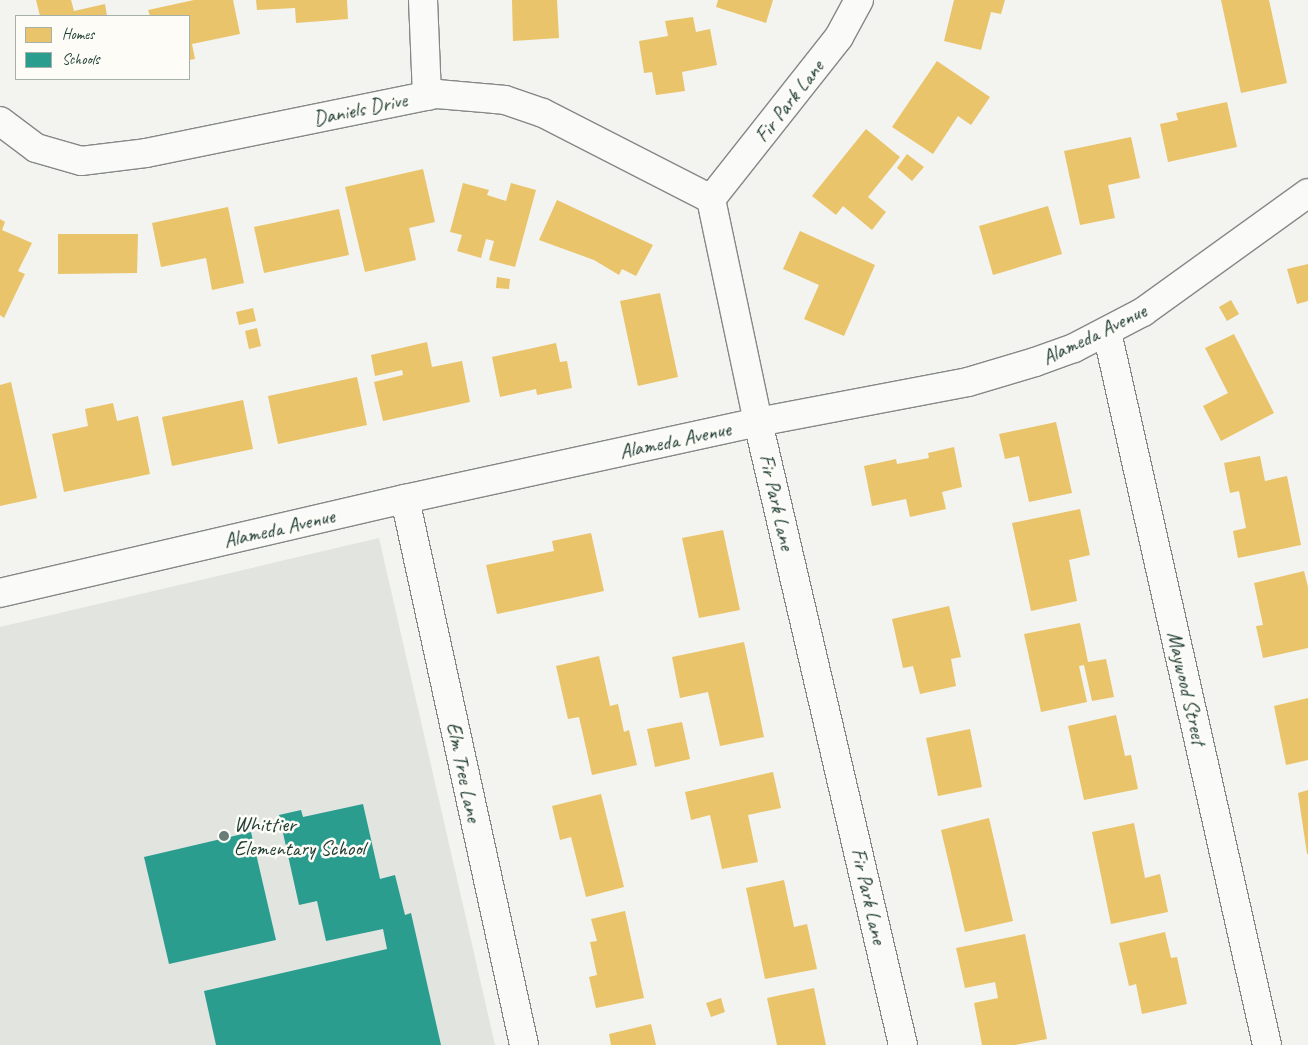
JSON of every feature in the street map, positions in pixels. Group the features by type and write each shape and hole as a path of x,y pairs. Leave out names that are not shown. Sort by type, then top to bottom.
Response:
{"street":[{"path":"424,0 426,96"},
{"name":"Fir Park Lane","path":"859,0 839,37 711,199 758,422 903,1045"},
{"name":"Daniels Drive","path":"0,121 36,148 56,156 81,161 146,153 426,96 505,100 543,113 711,199"},
{"name":"Alameda Avenue","path":"0,593 405,499 758,422 968,382 1035,362 1107,332 1175,291 1308,193"},
{"name":"Maywood Street","path":"1107,332 1267,1045"},
{"name":"Elm Tree Lane","path":"405,499 524,1045"}],"shaded area":[{"name":"Whittier Elementary School","path":"379,538 495,1045 0,1045 0,627"}],"building: Homes":[{"path":"36,0 71,0 74,11 105,4 107,15 40,15"},
{"path":"194,0 233,0 240,34 192,44 195,59 190,60 190,15 150,15 148,10"},
{"path":"256,0 347,0 348,19 296,23 295,8 257,10"},
{"path":"512,0 557,0 559,38 513,41"},
{"path":"718,0 773,0 766,23 716,7"},
{"path":"954,0 1005,0 1001,14 991,12 981,50 944,41"},
{"path":"1221,0 1269,0 1287,83 1241,93"},
{"path":"693,17 696,32 710,29 717,65 682,72 685,91 656,95 652,72 644,73 639,41 668,36 665,21"},
{"path":"937,61 990,97 971,125 958,116 933,154 892,127"},
{"path":"1227,102 1237,147 1168,162 1160,124 1178,120 1176,113"},
{"path":"866,129 900,157 868,197 886,212 872,230 843,206 836,215 812,196"},
{"path":"1131,137 1140,178 1108,185 1115,218 1080,225 1064,151"},
{"path":"907,154 924,167 912,181 897,168"},
{"path":"423,169 435,222 409,228 416,260 365,272 345,187"},
{"path":"463,183 489,190 487,195 506,201 511,183 536,190 515,267 489,260 494,241 486,239 481,258 457,251 462,235 450,232"},
{"path":"557,200 653,245 636,276 622,269 619,275 594,260 539,240"},
{"path":"1048,206 1062,254 993,275 979,226"},
{"path":"228,207 244,283 212,290 206,258 161,267 152,223"},
{"path":"339,209 349,255 264,273 254,227"},
{"path":"0,219 5,222 2,230 32,243 18,271 25,274 4,318 0,315"},
{"path":"800,231 875,265 844,336 804,319 819,285 783,269"},
{"path":"58,234 138,234 137,273 58,274"},
{"path":"1308,264 1308,301 1297,304 1287,269"},
{"path":"497,277 510,279 509,289 496,288"},
{"path":"660,293 678,377 638,386 620,301"},
{"path":"1231,300 1239,314 1227,321 1219,307"},
{"path":"253,308 256,321 239,325 236,312"},
{"path":"257,328 261,346 249,349 245,331"},
{"path":"1234,334 1274,413 1221,441 1203,406 1228,393 1205,348"},
{"path":"427,342 432,367 462,361 470,402 383,421 374,382 403,375 402,370 375,376 371,355"},
{"path":"556,343 560,362 567,361 572,388 537,395 536,389 500,397 492,357"},
{"path":"357,377 367,425 278,444 268,396"},
{"path":"11,382 37,498 0,506 0,385"},
{"path":"243,400 253,449 172,466 162,417"},
{"path":"113,403 117,421 138,416 150,474 64,492 52,434 88,426 85,409"},
{"path":"1056,422 1072,493 1029,502 1019,456 1005,459 999,434"},
{"path":"954,447 962,487 942,492 946,509 910,517 906,499 872,506 864,466 896,459 897,464 929,458 928,453"},
{"path":"1260,456 1265,481 1287,476 1301,545 1238,558 1233,531 1246,528 1239,491 1230,493 1224,463"},
{"path":"1080,509 1090,555 1069,560 1077,601 1031,611 1012,523"},
{"path":"723,530 740,610 699,618 682,538"},
{"path":"591,533 604,591 497,614 486,565 554,551 552,541"},
{"path":"1304,571 1308,587 1308,648 1263,658 1256,626 1263,625 1254,583"},
{"path":"949,606 961,657 951,659 956,686 920,694 913,666 903,668 892,619"},
{"path":"1080,623 1088,662 1106,659 1114,697 1092,701 1084,665 1079,666 1087,702 1041,712 1024,634"},
{"path":"744,642 764,737 720,746 708,692 680,698 672,657"},
{"path":"599,656 610,706 618,704 624,732 629,730 637,765 592,775 579,717 568,719 556,666"},
{"path":"1308,698 1308,760 1286,765 1274,706"},
{"path":"1116,715 1125,756 1131,755 1138,789 1084,800 1068,726"},
{"path":"682,722 690,759 655,767 647,729"},
{"path":"970,729 982,787 938,796 926,738"},
{"path":"773,772 781,808 748,815 758,862 722,869 710,815 691,820 685,792"},
{"path":"1308,790 1308,854 1307,854 1298,793"},
{"path":"601,794 624,887 586,897 571,837 560,840 552,806"},
{"path":"989,818 1013,921 965,932 941,830"},
{"path":"1134,823 1145,878 1160,874 1168,912 1111,924 1092,832"},
{"path":"784,880 794,927 807,924 817,969 765,979 746,888"},
{"path":"625,911 644,998 596,1008 589,977 597,975 590,942 597,941 591,919"},
{"path":"1165,932 1171,958 1177,957 1187,1004 1142,1014 1136,984 1129,986 1119,943"},
{"path":"1025,934 1047,1039 1015,1045 982,1045 974,1003 998,998 995,982 965,988 956,948"},
{"path":"814,988 826,1045 777,1045 767,998"},
{"path":"721,998 725,1012 711,1017 706,1003"},
{"path":"651,1024 656,1045 611,1045 609,1034"}],"building: Schools":[{"path":"363,804 380,879 395,875 405,915 411,913 441,1045 216,1045 204,991 387,949 383,929 326,941 317,901 299,905 279,815 301,810 303,817"},
{"path":"251,832 276,940 169,964 144,857"}],"place":[{"name":"Whittier Elementary School","path":"224,836"}]}
